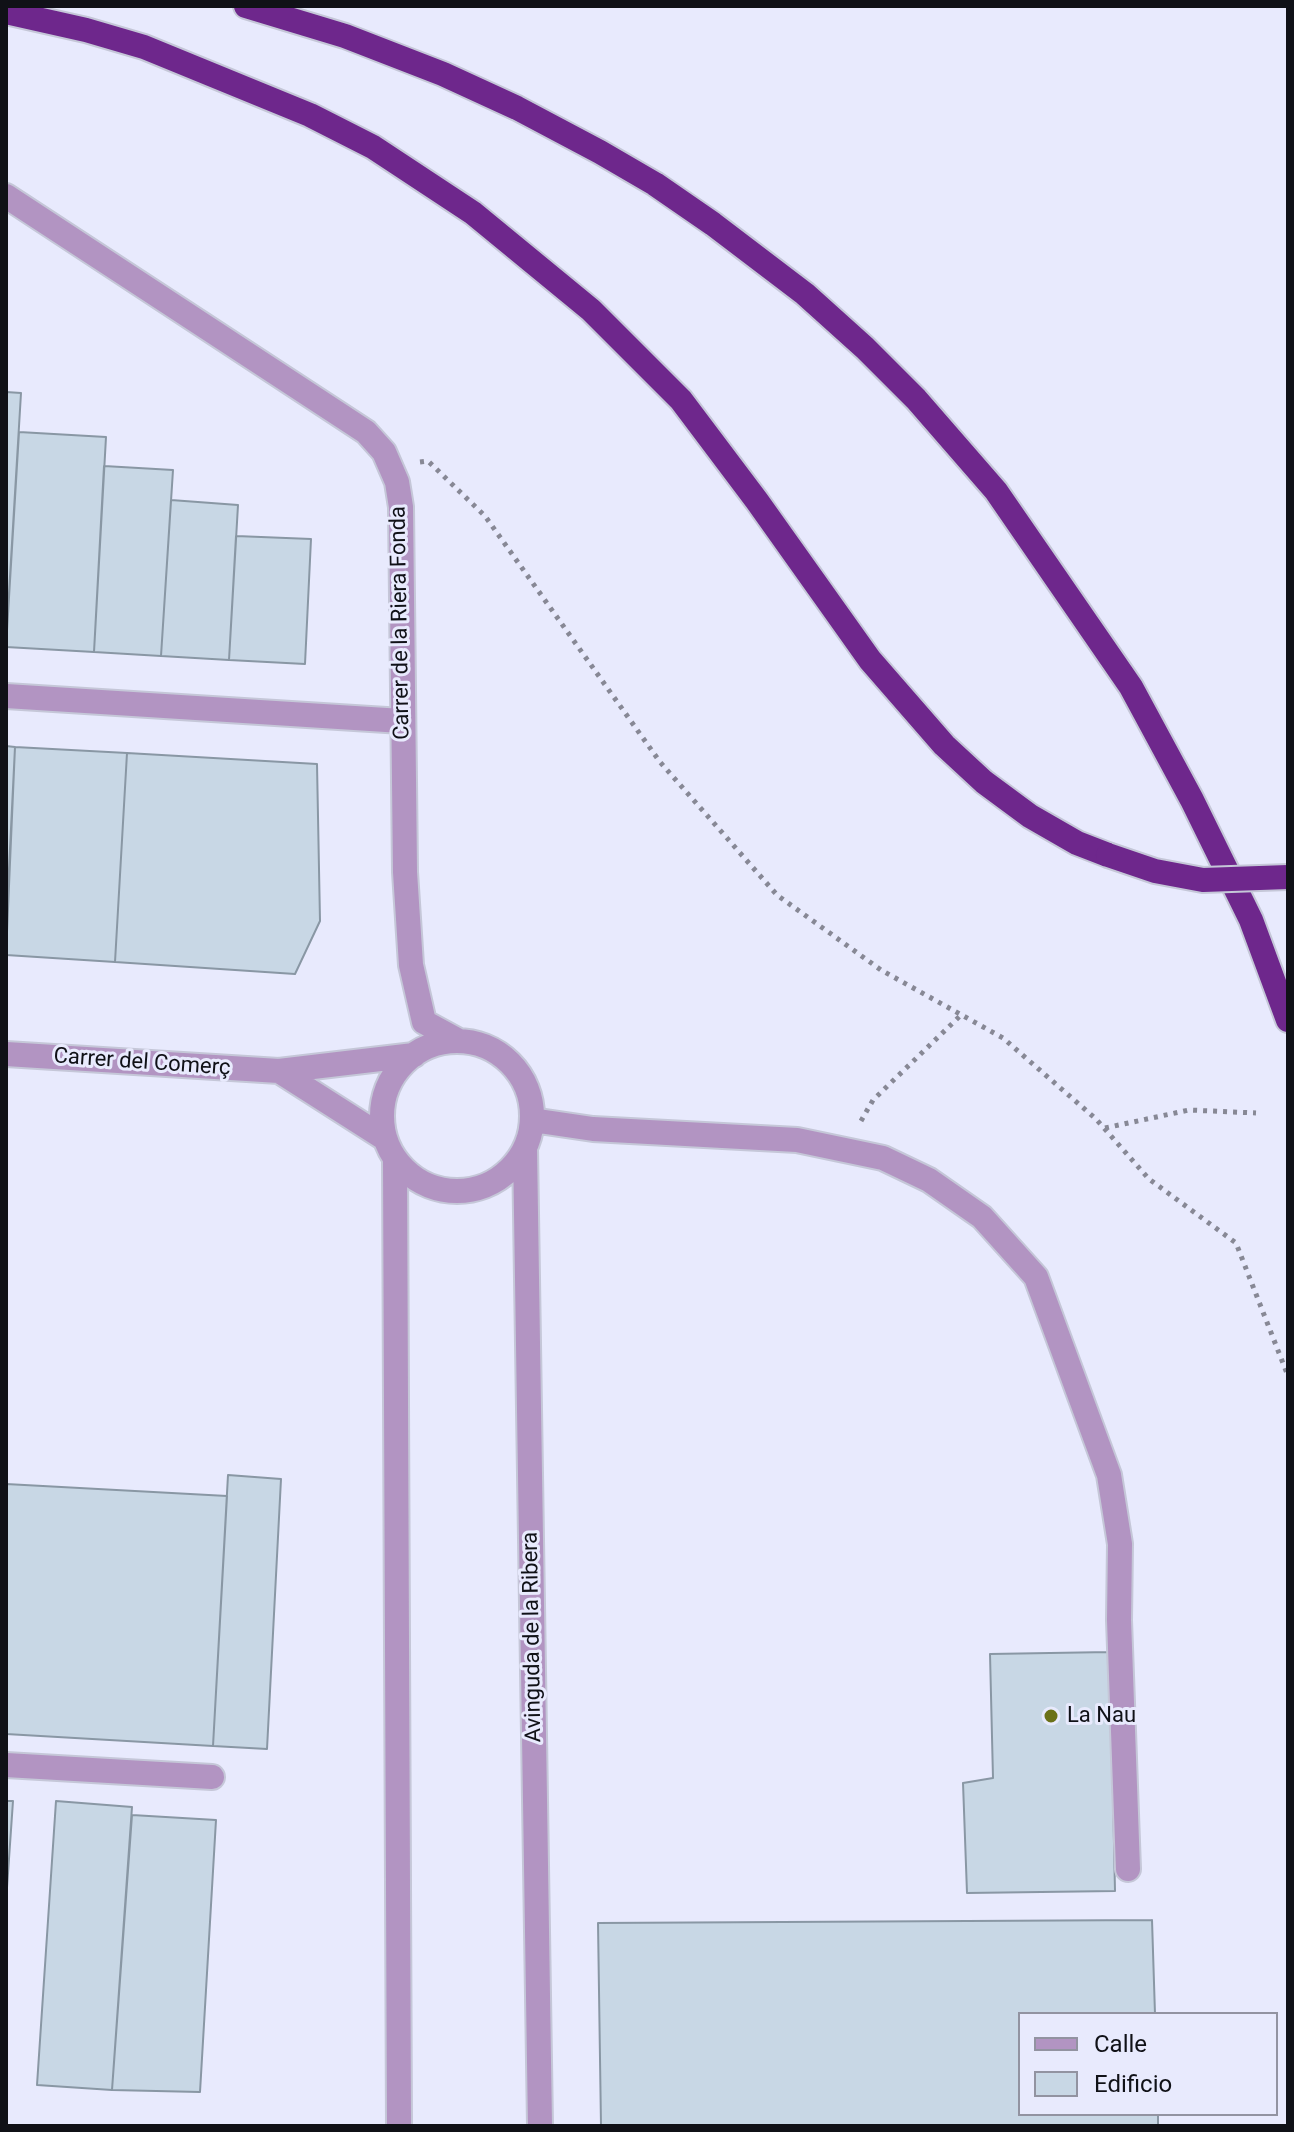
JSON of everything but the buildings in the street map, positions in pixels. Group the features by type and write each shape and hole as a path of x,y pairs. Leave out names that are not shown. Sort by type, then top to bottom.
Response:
{"highway":[{"path":"246,6 345,36 443,74 517,108 600,152 655,184 713,224 805,294 865,348 916,399 996,491 1131,687 1192,800 1251,920 1288,1020"},
{"path":"6,12 144,47 310,115 373,147 473,213 591,310 681,400 870,660 944,745 984,782 1030,816 1077,843 1155,871 1203,880 1288,877"}],"street":[{"name":"Carrer de la Riera Fonda","path":"6,196 366,432 384,452 397,482 401,507 405,872 411,965 424,1022 459,1041"},
{"path":"6,696 402,721"},
{"path":"390,1149 411,1176 430,1187 453,1192 475,1189 496,1181 513,1167 525,1148 532,1120 530,1097 520,1075 504,1057 483,1046 459,1041 435,1044 414,1055 396,1071 385,1092 381,1115 390,1149 399,2126"},
{"name":"Carrer del Comerç","path":"6,1054 279,1071 414,1055"},
{"name":"Carrer del Comerç","path":"279,1071 390,1149"},
{"path":"532,1120 593,1129 797,1140 883,1158 929,1180 982,1217 1036,1277 1109,1475 1120,1544 1119,1620 1128,1869"},
{"name":"Avinguda de la Ribera","path":"525,1148 540,2126"},
{"path":"6,1765 212,1777"}],"path":[{"path":"391,467 428,461 485,516 660,762 777,895 881,970 1003,1038 1104,1128 1149,1179 1236,1243 1288,1376"},
{"path":"844,1150 873,1100 961,1015"},
{"path":"1104,1128 1189,1110 1256,1113"}],"place":[{"name":"La Nau","path":"1051,1716"}]}
